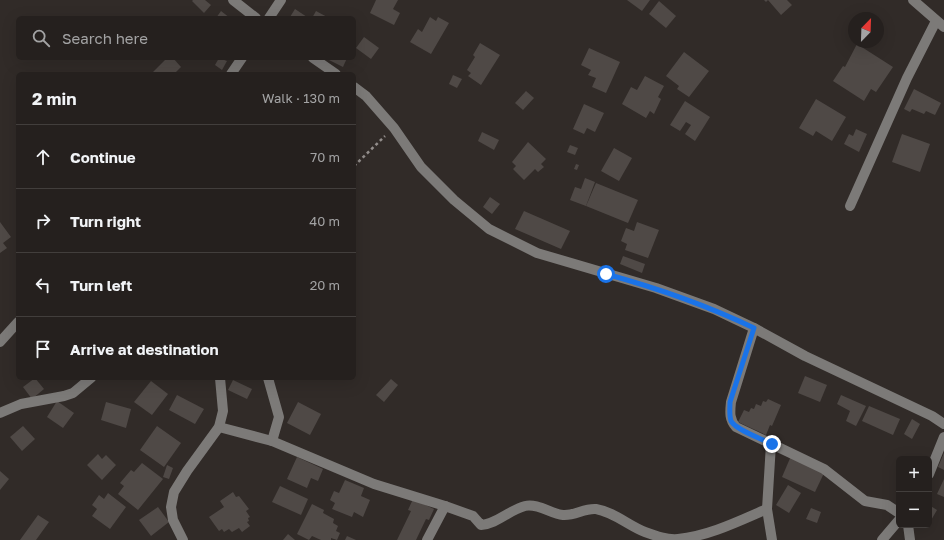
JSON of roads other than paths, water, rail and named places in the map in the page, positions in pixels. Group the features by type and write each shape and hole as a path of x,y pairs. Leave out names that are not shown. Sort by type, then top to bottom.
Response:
{"street":[{"path":"233,0 253,16"},
{"path":"270,16 281,0"},
{"path":"850,206 907,78 940,24 913,0"},
{"path":"232,72 241,60"},
{"path":"316,60 333,72"},
{"path":"356,88 366,96 394,128 422,167 454,200 489,229 537,253 656,288 714,309 754,328 805,356 944,423"},
{"path":"0,342 16,324"},
{"path":"754,328 730,402 731,421 736,427 824,469 859,497 872,503 887,505 896,511"},
{"path":"0,413 21,404 69,394 81,387 89,380"},
{"path":"183,540 173,520 171,507 174,492 187,471 219,427 223,411 220,380"},
{"path":"269,380 279,417 272,441"},
{"path":"219,427 272,441 374,484 446,506 473,516 481,525 488,525 525,506 534,506 563,515 571,514 584,509 596,509 607,512 644,532 663,538 678,539 718,529 767,509"},
{"path":"932,467 944,437"},
{"path":"772,444 767,509 772,540"},
{"path":"427,540 446,506"},
{"path":"882,540 896,524"},
{"path":"908,528 910,540"}]}
